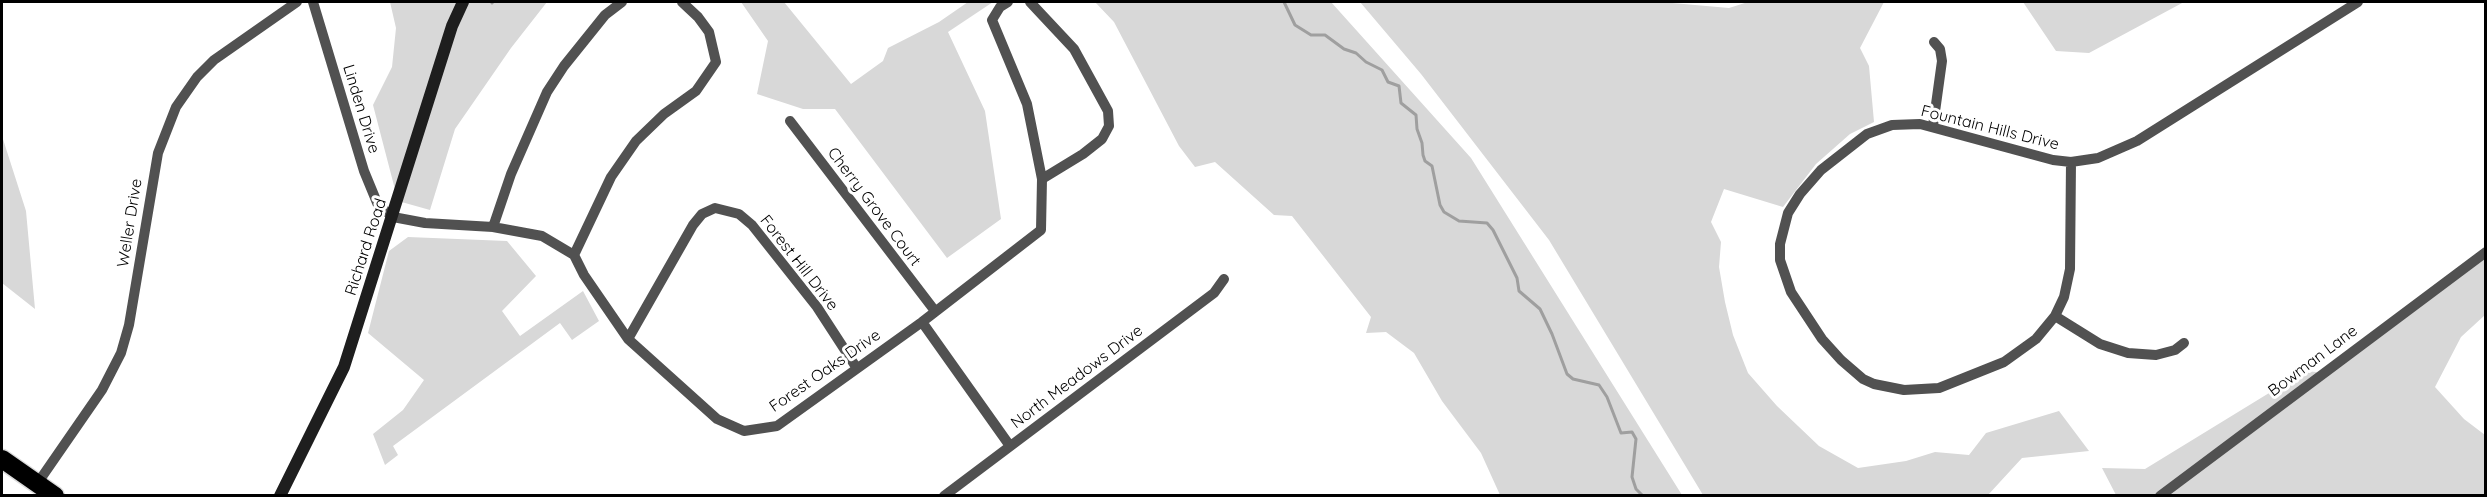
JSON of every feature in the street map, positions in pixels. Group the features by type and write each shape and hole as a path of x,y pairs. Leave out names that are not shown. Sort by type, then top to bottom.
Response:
{"highway":[{"path":"2,459 55,495"}],"street":[{"name":"Weller Drive","path":"37,484 98,395 121,353 129,326 158,153 165,129 176,107 190,86 214,60 297,2"},
{"name":"Linden Drive","path":"313,2 364,171 378,205 393,217"},
{"name":"Richard Road","path":"280,495 344,367 452,26 463,2"},
{"path":"493,227 511,174 547,92 564,66 605,15 622,2"},
{"path":"574,255 611,177 636,141 664,114 696,91 716,62 709,32 698,17 682,2"},
{"path":"1008,2 1000,7 992,20 1027,104 1042,179 1083,154 1102,139 1109,126 1108,111 1074,49 1030,2"},
{"name":"Fountain Hills Drive","path":"2071,162 2070,269 2064,297 2055,316 2036,339 2004,362 1940,388 1904,390 1874,384 1853,371 1822,339 1802,309 1784,275 1780,244 1788,213 1800,194 1821,170 1867,134 1880,128 1905,123 1933,126 2036,156 2071,162 2098,158 2137,141 2358,2"},
{"path":"1933,126 1942,61 1940,50 1934,42"},
{"name":"Cherry Grove Court","path":"790,121 935,311"},
{"name":"Forest Oaks Drive","path":"393,217 425,223 493,227 542,237 574,255 628,339 717,419 744,430 777,426 922,321 1041,230 1042,179"},
{"name":"Forest Hill Drive","path":"628,339 693,225 702,214 715,208 739,214 752,225 817,307 856,367"},
{"name":"Bowman Lane","path":"2160,495 2486,252"},
{"name":"North Meadows Drive","path":"944,495 1214,293 1224,279"},
{"path":"2055,316 2100,344 2128,353 2156,355 2175,350 2184,343"},
{"path":"922,321 1010,446"}],"shaded area":[{"path":"390,2 547,2 511,48 455,129 430,210 398,201 373,105 392,67 396,28"},
{"path":"741,2 784,2 851,84 883,61 888,48 939,22 968,2 993,2 948,32 985,111 1001,219 947,258 835,109 803,109 757,94 768,41"},
{"path":"1095,2 1331,2 1471,158 1682,495 1500,495 1481,453 1442,401 1414,353 1386,332 1366,333 1371,317 1292,216 1274,215 1215,162 1195,167 1179,146 1114,22"},
{"path":"1360,2 1661,2 1729,8 1748,2 1884,2 1860,48 1869,66 1874,122 1850,134 1816,164 1783,207 1724,189 1711,222 1721,242 1719,267 1733,335 1748,373 1777,406 1819,446 1858,468 1906,461 1935,452 1969,455 1986,433 2059,411 2089,451 2022,458 1988,495 1703,495 1549,240 1421,74"},
{"path":"2023,2 2184,2 2089,53 2056,51"},
{"path":"2,136 26,211 35,309 2,283"},
{"path":"408,237 507,241 536,276 502,311 520,336 583,291 599,321 572,340 560,323 393,446 398,455 385,465 373,434 403,410 424,380 368,333 389,251"},
{"path":"2485,257 2485,315 2461,337 2435,387 2464,419 2485,435 2485,495 2116,495 2102,468 2145,469 2305,371 2316,372 2325,377"}],"waterway":[{"path":"1284,2 1295,25 1311,35 1325,35 1344,49 1356,53 1366,62 1382,70 1388,82 1399,86 1401,103 1416,115 1423,155 1425,161 1432,166 1440,205 1444,212 1459,221 1487,223 1493,230 1517,278 1519,291 1540,309 1567,374 1573,379 1599,385 1607,397 1621,433 1632,432 1636,439 1632,477 1636,489 1643,496"}]}
